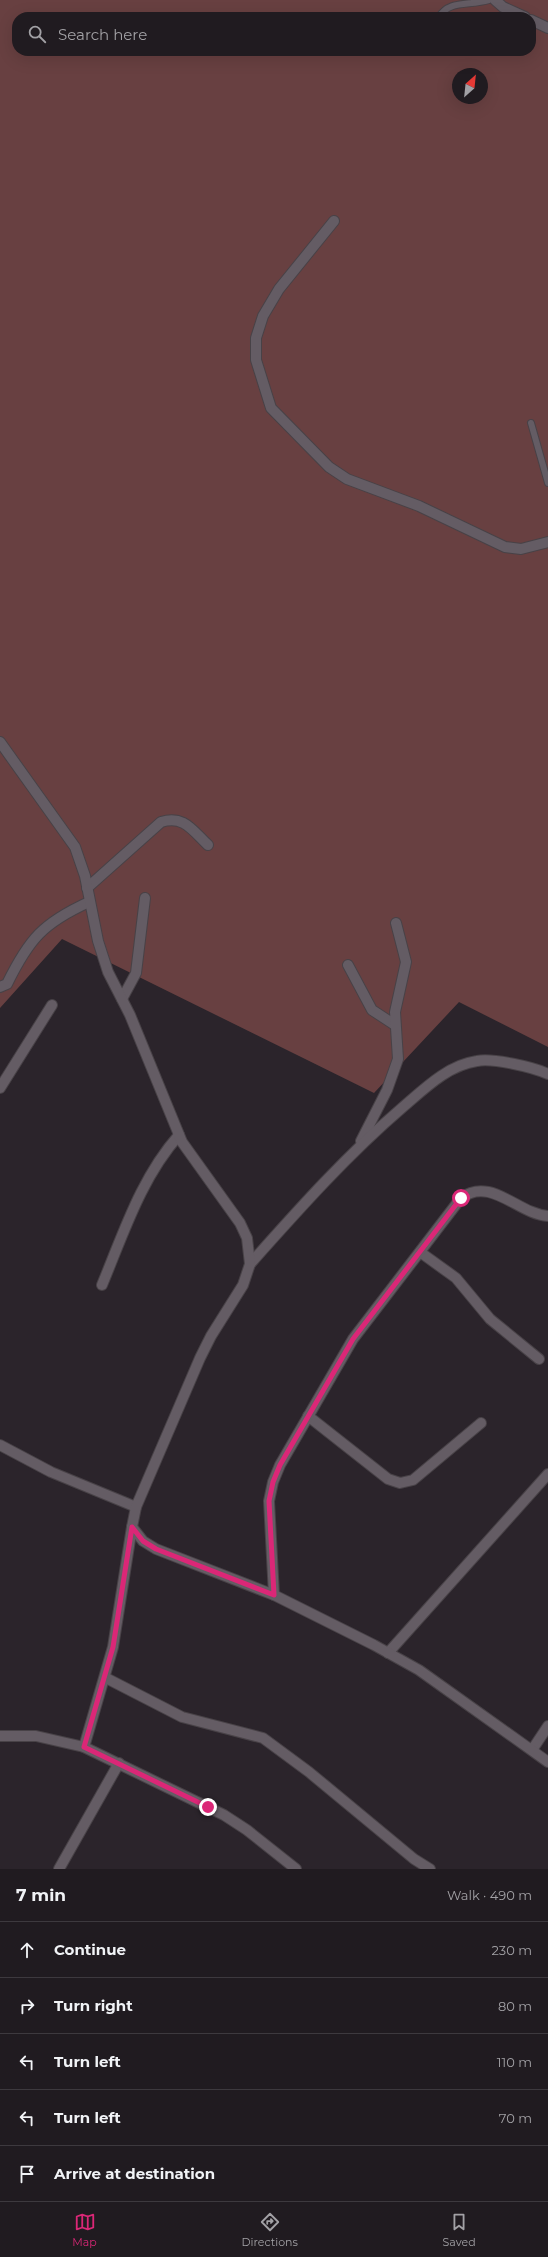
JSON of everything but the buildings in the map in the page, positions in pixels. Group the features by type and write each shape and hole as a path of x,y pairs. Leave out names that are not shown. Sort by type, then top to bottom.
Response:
{"street":[{"path":"495,0 503,7 514,12"},
{"path":"536,22 548,28"},
{"path":"334,221 279,289 263,316 256,338 256,360 271,408 328,467 347,479 419,506 505,547 521,549 548,542"},
{"path":"0,742 75,847 98,941 108,972 122,999 182,1142 240,1222 247,1238 250,1264"},
{"path":"86,888 161,822 172,818 184,823 208,845"},
{"path":"122,999 136,972 145,898"},
{"path":"0,987 7,984 21,955 34,938 58,918 89,902"},
{"path":"357,1148 393,1077 398,1059 395,1025 397,1000 406,962 396,923"},
{"path":"348,965 372,1010 395,1025"},
{"path":"0,1088 52,1005"},
{"path":"84,1747 106,1678 113,1647 136,1507 208,1341 243,1285 250,1264 357,1148 432,1083 453,1069 477,1061 509,1064 539,1070 548,1074"},
{"path":"102,1284 145,1183 163,1153 179,1135"},
{"path":"274,1595 269,1501 273,1482 280,1465 353,1339 461,1198 468,1193 480,1191 494,1193 534,1213 548,1216"},
{"path":"420,1252 456,1278 490,1319 540,1359"},
{"path":"308,1416 388,1479 400,1483 412,1480 481,1423"},
{"path":"0,1445 51,1472 136,1507"},
{"path":"388,1652 548,1474"},
{"path":"132,1527 143,1541 156,1549 274,1595 388,1652 419,1670 548,1762"},
{"path":"106,1678 182,1717 263,1738 309,1772 414,1859 430,1869"},
{"path":"532,1750 548,1726"},
{"path":"0,1736 36,1736 84,1747 224,1815 247,1830 296,1869"},
{"path":"59,1869 119,1763"}],"lane":[{"path":"442,12 446,5 451,3 480,3 489,0"},
{"path":"532,422 548,483"}],"shaded area":[{"path":"0,0 548,0 548,1047 459,1002 374,1093 62,939 0,1008"}],"route":[{"path":"208,1807 84,1747 106,1676 113,1647 132,1527 143,1541 156,1549 274,1595 269,1501 273,1482 280,1465 353,1339 461,1198"}]}
